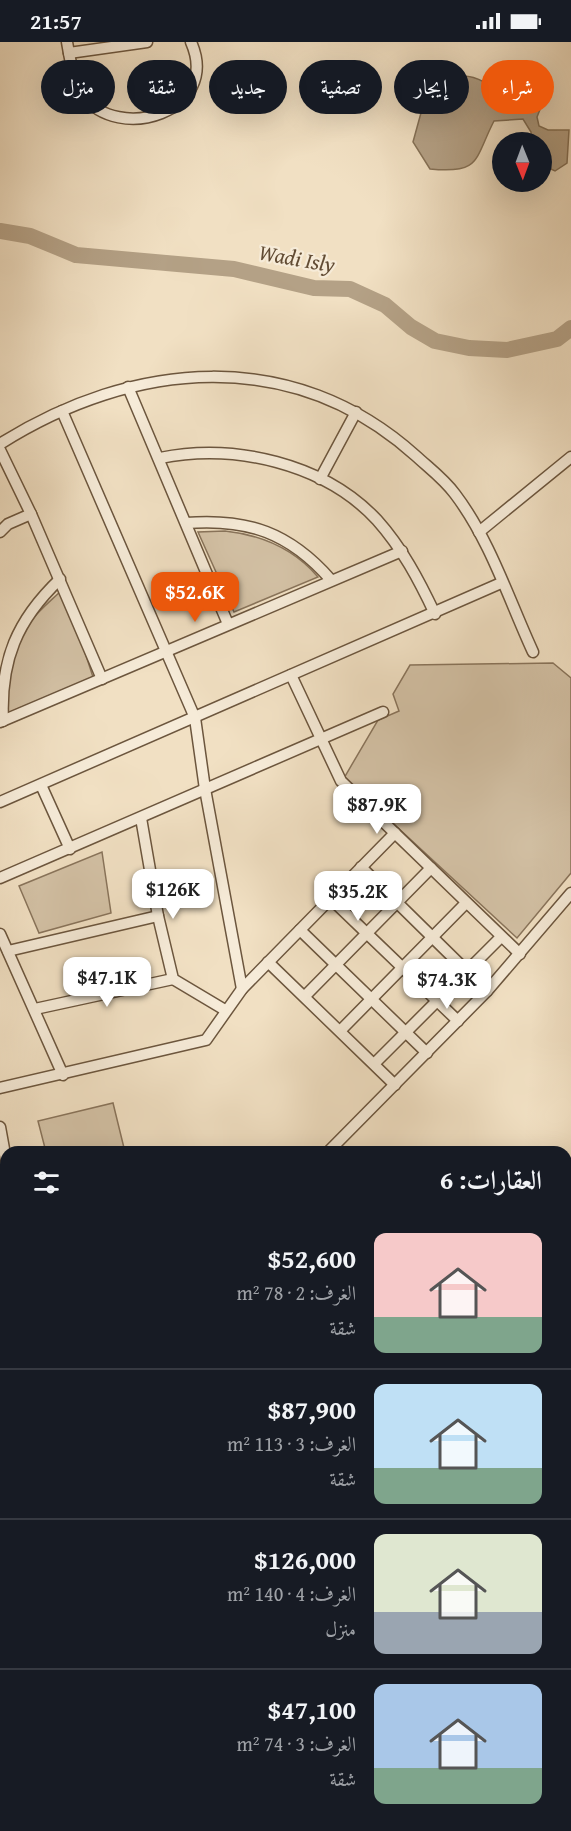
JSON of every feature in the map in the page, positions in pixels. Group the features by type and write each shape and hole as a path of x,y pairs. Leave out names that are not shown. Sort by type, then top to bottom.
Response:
{"street":[{"path":"147,42 68,48 82,93 91,105 113,118 165,112 179,105 191,93 197,66 191,42"},
{"path":"0,444 62,411 128,387 191,376 257,379 292,386 356,412 392,436 456,495 479,532 533,652"},
{"path":"128,387 160,458 228,624"},
{"path":"62,411 195,718 205,789 242,989"},
{"path":"320,478 356,412"},
{"path":"0,450 60,579 102,679"},
{"path":"160,458 198,452 235,454 282,464 320,478 364,507 402,551 435,614"},
{"path":"479,532 571,457"},
{"path":"0,532 9,524 31,514"},
{"path":"186,523 216,522 261,529 301,550 331,580"},
{"path":"60,579 22,620 11,645 1,683 1,722 402,551"},
{"path":"0,802 435,614 501,583"},
{"path":"291,675 341,781 520,954"},
{"path":"0,878 383,712"},
{"path":"41,785 70,849"},
{"path":"141,818 158,916 173,979"},
{"path":"0,1088 206,1040 242,989 395,833"},
{"path":"361,867 396,904 487,991"},
{"path":"305,996 431,868"},
{"path":"334,1146 487,991 571,893"},
{"path":"330,898 458,1021"},
{"path":"341,1030 370,997 466,903"},
{"path":"8,951 158,916"},
{"path":"300,930 427,1053"},
{"path":"0,934 36,1009 63,1074"},
{"path":"375,1064 501,937"},
{"path":"268,962 395,1084"},
{"path":"36,1009 173,979 225,1010"},
{"path":"0,1127 1,1140"}],"shaded area":[{"path":"469,76 481,81 481,114 538,114 539,126 548,130 569,130 567,163 555,171 552,170 552,132 531,132 523,119 494,121 474,162 467,166 447,170 430,169 413,142 421,114 469,114"},
{"path":"225,531 252,536 276,545 299,559 318,577 234,612 198,532"},
{"path":"64,588 93,677 8,713 7,690 11,666 19,643 30,622"},
{"path":"553,663 571,678 571,873 517,938 344,778 378,720 399,711 393,694 410,665"},
{"path":"102,852 111,913 39,933 19,886"},
{"path":"113,1103 124,1146 44,1146 38,1121"}],"waterway":[{"name":"Wadi Isly","path":"0,231 30,236 76,255 234,269 314,288 350,289 385,305 411,327 435,341 469,348 507,350 557,339 571,328"}]}
